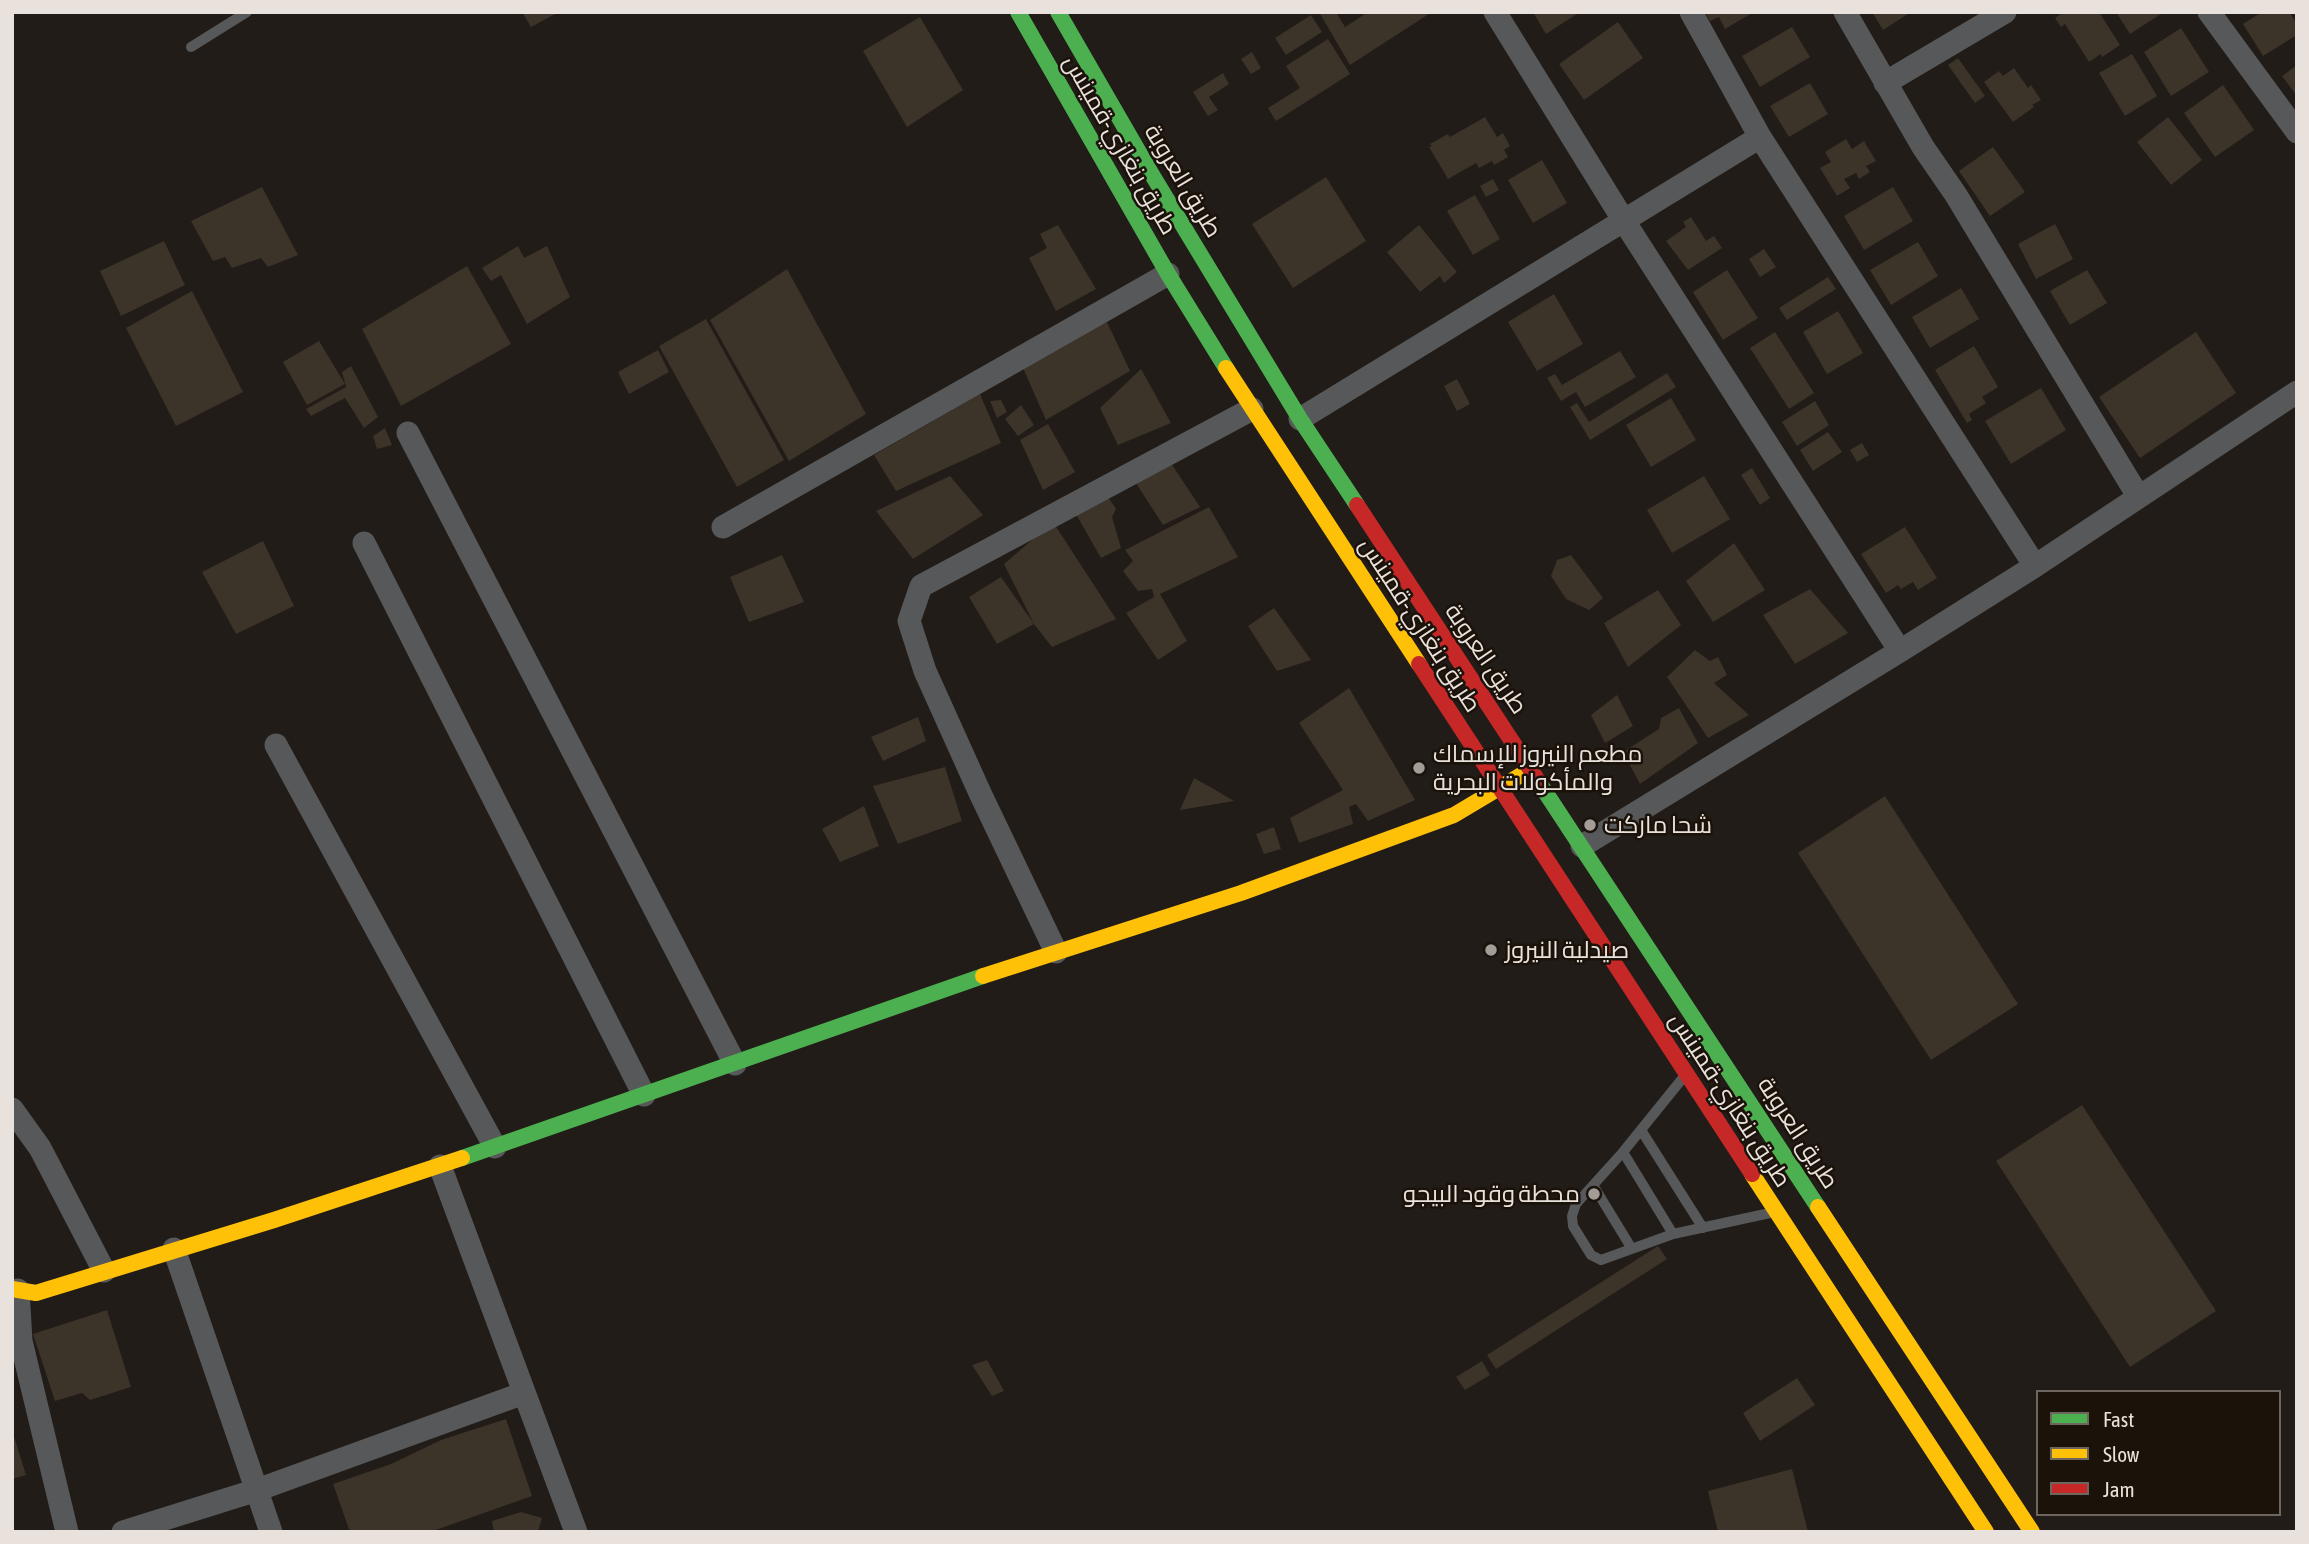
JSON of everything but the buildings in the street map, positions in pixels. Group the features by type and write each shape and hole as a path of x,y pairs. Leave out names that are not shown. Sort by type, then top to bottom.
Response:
{"main road":[{"name":"طريق بنغازي-قمينس","path":"1018,12 1168,274 1252,410 1986,1532"},
{"name":"طريق العروبة","path":"1058,12 1151,173 1300,419 2032,1532"},
{"path":"19,1299 440,1166 954,985 1241,893 1454,815 1531,768"}],"street":[{"path":"1495,12 1624,221 1900,651"},
{"path":"1691,12 1760,137 2035,566"},
{"path":"1844,12 1923,147 1956,195 2138,496"},
{"path":"1885,83 2006,12"},
{"path":"2219,16 2297,132"},
{"path":"1300,419 1760,137"},
{"path":"723,527 1168,274"},
{"path":"1582,846 2035,566 2297,392"},
{"path":"1056,952 925,671 909,621 921,586 1252,410"},
{"path":"408,433 735,1064"},
{"path":"364,543 644,1095"},
{"path":"276,745 495,1147"},
{"path":"12,1110 40,1148 104,1271"},
{"path":"440,1166 576,1532"},
{"path":"174,1250 271,1532"},
{"path":"19,1299 21,1340 67,1532"},
{"path":"123,1532 257,1490 524,1393"}],"lane":[{"path":"191,47 247,12"},
{"path":"1686,1074 1623,1152 1576,1204 1572,1216 1573,1226 1591,1255 1601,1260 1673,1234 1775,1212"},
{"path":"1641,1130 1703,1228"},
{"path":"1623,1152 1673,1234"},
{"path":"1593,1185 1632,1249"}],"traffic: fast":[{"path":"1018,12 1168,274 1226,368"},
{"path":"1058,12 1151,173 1300,419 1357,505"},
{"path":"1540,784 1818,1207"},
{"path":"462,1158 983,976"}],"traffic: slow":[{"path":"1226,368 1419,664"},
{"path":"983,976 1241,893 1454,815 1521,775"},
{"path":"12,1289 36,1293 274,1220 462,1158"},
{"path":"1752,1174 1986,1532"},
{"path":"1818,1207 2032,1532"}],"traffic: jam":[{"path":"1357,505 1540,784"},
{"path":"1419,664 1752,1174"}],"place":[{"name":"مطعم النيروز للإسماك والمأكولات البحرية","path":"1419,768"},
{"name":"شحا ماركت","path":"1590,825"},
{"name":"صيدلية النيروز","path":"1491,950"},
{"name":"محطة وقود البيجو","path":"1594,1194"}]}
